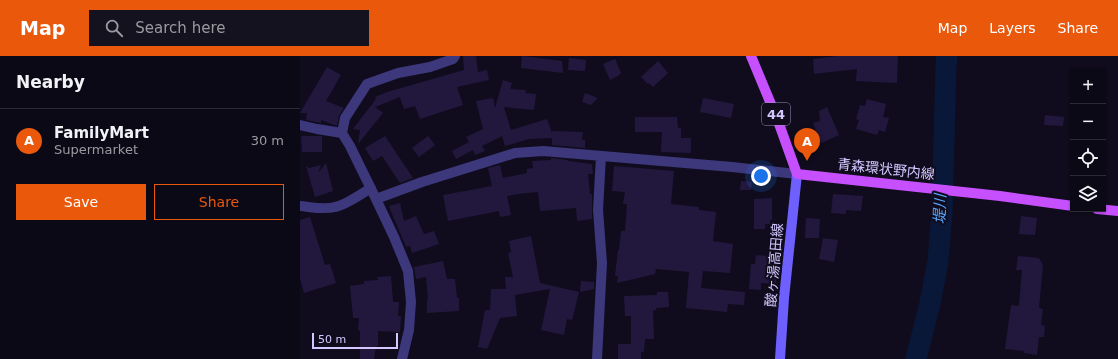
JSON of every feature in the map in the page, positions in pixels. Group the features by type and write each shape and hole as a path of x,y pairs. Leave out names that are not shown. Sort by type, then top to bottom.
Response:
{"main road":[{"name":"44","path":"751,56 778,121 797,174"},
{"name":"青森環状野内線","path":"797,174 1000,196 1070,206"},
{"name":"酸ヶ湯高田線","path":"780,359 797,174"},
{"path":"1106,210 1118,211"}],"street":[{"path":"402,359 409,330 411,302 408,271 371,188 350,146 342,134 345,118 367,84 398,73 430,67 453,59 455,56"},
{"path":"300,125 342,134"},
{"path":"376,199 422,182 515,153 543,151 797,174"},
{"path":"597,359 602,263 598,210 601,156"},
{"path":"300,206 320,208 335,207 351,200 371,188"}],"building":[{"path":"463,56 476,56 478,72 487,70 489,80 457,87 463,105 420,119 415,106 404,109 400,97 375,107 383,113 358,144 360,130 353,129 376,99 375,97 387,92 464,70"},
{"path":"522,56 562,61 563,73 521,68"},
{"path":"839,56 898,56 897,83 856,81 857,69 814,74 813,59"},
{"path":"569,58 586,60 585,71 568,70"},
{"path":"615,59 621,73 610,80 603,64"},
{"path":"658,61 668,73 653,87 641,77"},
{"path":"327,67 341,75 326,101 344,108 339,116 337,126 321,120 321,123 306,120 307,113 300,113"},
{"path":"503,80 512,83 510,89 526,90 525,93 536,94 534,110 504,107 511,130 547,119 552,133 552,131 583,132 582,140 585,140 585,148 552,145 552,138 529,139 505,146 502,136 482,146 485,151 475,155 473,150 456,159 452,151 469,142 466,137 483,129 476,101 493,98 495,108"},
{"path":"585,93 598,98 591,105 582,102"},
{"path":"703,98 734,104 731,118 700,112"},
{"path":"867,99 886,104 883,117 889,118 885,132 879,130 877,135 856,129 859,120 856,119 860,105 865,106"},
{"path":"827,107 839,135 821,143 813,123 820,121 819,111"},
{"path":"1045,115 1064,117 1063,126 1044,125"},
{"path":"635,117 677,117 678,128 681,128 681,138 691,138 691,153 661,152 662,132 635,132"},
{"path":"301,136 322,136 322,152 302,152"},
{"path":"385,136 413,178 400,183 382,156 373,161 365,148"},
{"path":"428,136 435,145 419,157 412,148"},
{"path":"551,158 592,164 593,174 588,174 590,194 592,194 592,219 577,221 576,208 540,211 538,192 507,196 511,215 500,217 499,211 448,221 443,195 492,186 488,168 500,165 503,178 527,173 527,169 533,168 532,161 551,160"},
{"path":"326,163 333,191 315,197 306,166 309,168 321,165 318,173"},
{"path":"614,166 674,171 671,204 699,207 699,210 716,212 713,241 733,244 730,273 703,271 701,288 745,292 744,305 728,304 727,312 686,308 689,272 656,269 655,274 617,283 618,276 615,276 618,250 621,231 625,231 627,204 623,204 625,192 612,191"},
{"path":"741,181 752,182 751,190 740,190"},
{"path":"833,194 863,196 861,211 846,210 846,214 831,213"},
{"path":"772,198 772,220 770,220 770,224 765,224 765,229 754,229 754,199"},
{"path":"400,203 404,221 416,216 424,234 434,231 439,244 412,253 410,246 406,247 389,206"},
{"path":"1021,216 1037,218 1035,235 1019,234"},
{"path":"310,217 325,265 330,264 336,283 304,293 300,279 300,220"},
{"path":"806,218 820,219 819,238 805,238"},
{"path":"531,236 540,283 579,292 572,320 567,319 564,335 541,330 550,289 515,295 517,316 500,318 487,349 478,347 485,310 490,310 491,289 506,289 505,277 513,277 508,253 511,252 509,241"},
{"path":"823,238 838,240 834,262 819,259"},
{"path":"756,255 778,257 776,284 761,283 761,290 749,289 751,264 755,264"},
{"path":"1018,256 1039,258 1043,265 1039,308 1043,309 1041,325 1045,326 1044,337 1039,337 1037,355 1024,353 1024,351 1005,349 1011,305 1019,306 1022,270 1016,270"},
{"path":"443,261 447,279 455,279 457,298 459,298 459,311 427,313 428,299 426,277 416,279 414,267"},
{"path":"391,276 393,302 399,302 398,316 401,316 400,332 378,331 378,346 376,346 374,359 360,359 360,331 358,330 359,318 353,318 350,286 364,284 364,281 378,280 377,277"},
{"path":"581,281 594,282 594,289 580,292"},
{"path":"657,292 668,292 669,307 656,308 656,310 653,310 654,339 645,339 644,352 641,352 641,359 618,359 618,344 631,344 631,316 625,316 624,296 657,295"}],"waterway":[{"name":"堤川","path":"916,359 930,303 938,261 942,213 947,56"}],"place":[{"name":"FamilyMart","path":"807,161"}]}
